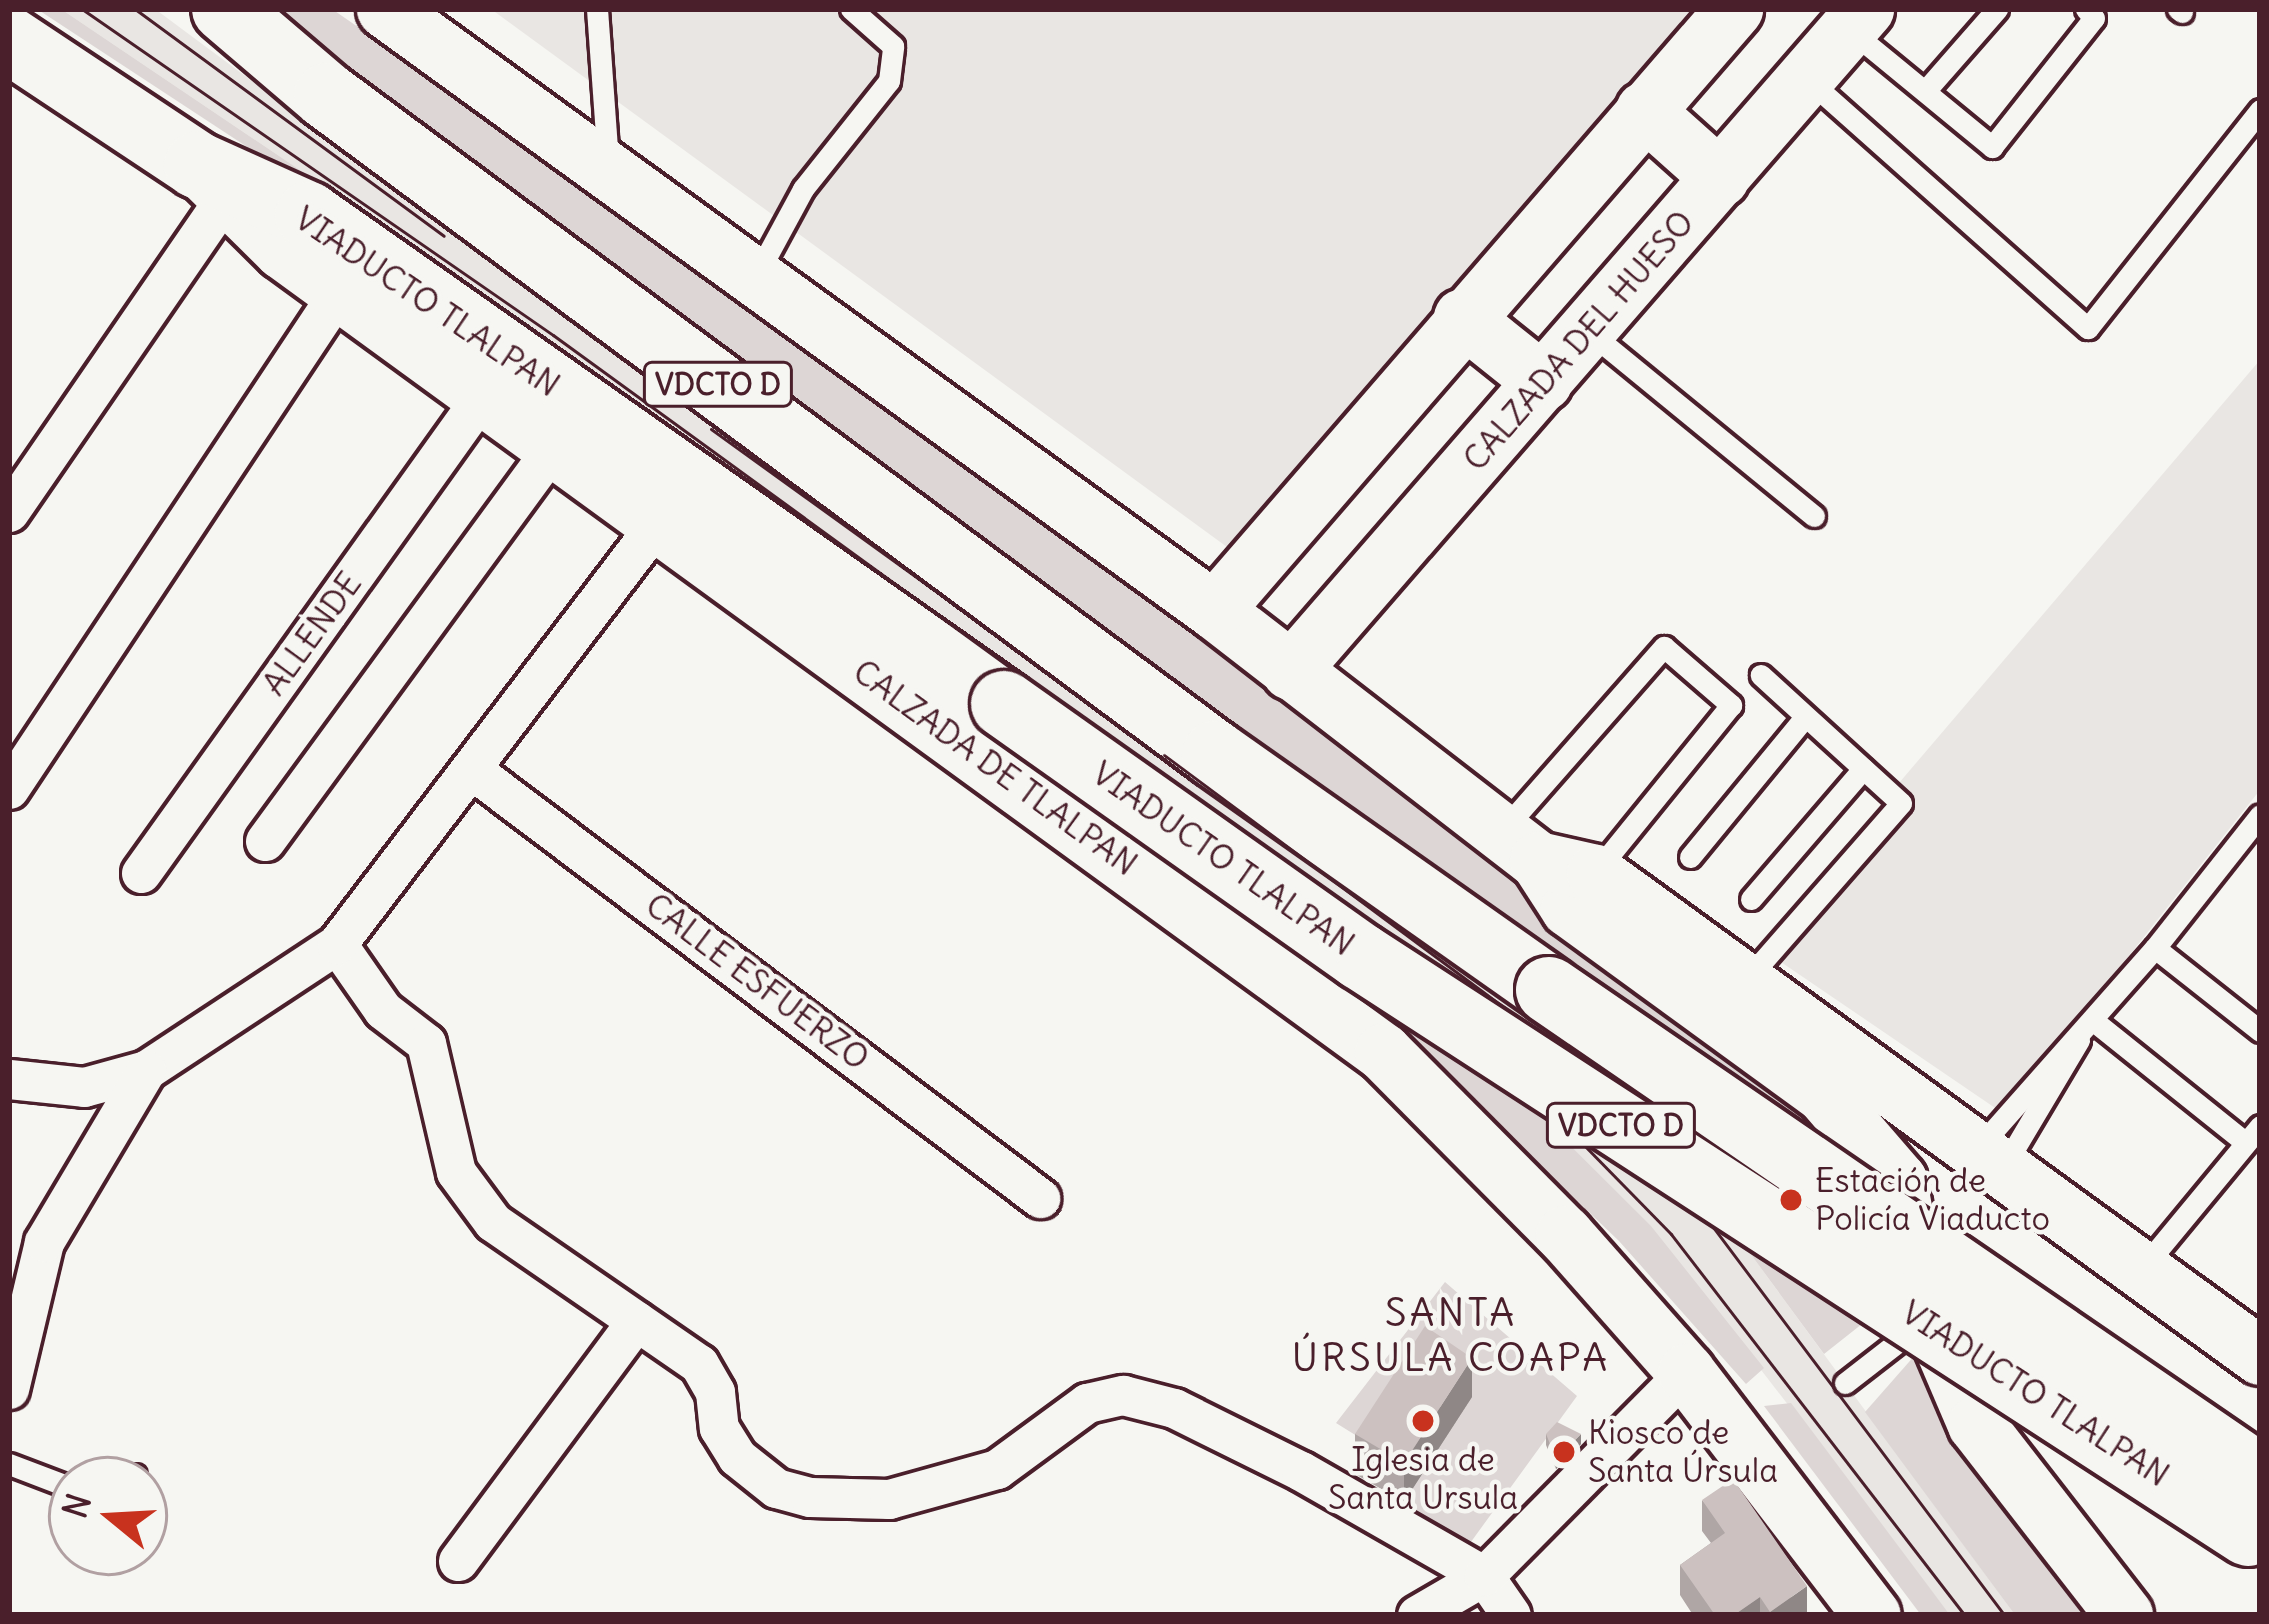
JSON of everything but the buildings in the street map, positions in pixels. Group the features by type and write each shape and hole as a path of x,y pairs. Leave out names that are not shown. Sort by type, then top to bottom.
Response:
{"highway":[{"name":"VIADUCTO TLALPAN","path":"224,9 327,96 1215,754 1550,990 2256,1517"},
{"name":"CALZADA DE TLALPAN","path":"10,43 211,181"},
{"name":"VIADUCTO TLALPAN","path":"211,181 308,215 1360,956 2256,1517"}],"main road":[{"path":"385,9 1214,610 1520,845 1569,908 1823,1093 1898,1180 1917,1286 1976,1424 2125,1615"},
{"path":"1214,610 1462,316 1734,9"},
{"name":"CALZADA DEL HUESO","path":"1290,671 1857,19"},
{"path":"1644,110 1720,178"},
{"name":"CALZADA DE TLALPAN","path":"211,181 340,290 1383,1052 1564,1234 1686,1372 1872,1615"},
{"path":"1462,316 1543,382"},
{"path":"1520,845 1595,874 1987,1162 2260,1355"}],"street":[{"path":"9,512 211,181"},
{"path":"9,790 340,290"},
{"name":"ALLENDE","path":"141,873 483,395"},
{"path":"266,841 553,447"},
{"path":"9,1079 84,1087 146,1070 338,944 658,522"},
{"name":"CALLE ESFUERZO","path":"471,769 1040,1198"},
{"path":"338,944 383,1010 426,1043 456,1172 493,1222 699,1364 715,1392 719,1429 737,1457 776,1488 809,1497 889,1499 997,1469 1087,1403 1123,1395 1174,1408 1301,1471 1484,1576 1511,1615"},
{"path":"9,1389 44,1242 146,1070"},
{"path":"458,1561 636,1321"},
{"path":"1417,1615 1484,1576 1686,1372"}],"lane":[{"path":"597,9 608,169"},
{"path":"756,276 803,189 889,81 893,46 851,9"},
{"path":"1927,90 1997,9"},
{"path":"1857,19 1992,147 2094,18 2086,9"},
{"path":"1806,78 2088,328 2260,110"},
{"path":"1587,331 1814,517"},
{"path":"1520,845 1664,647 1732,705 1595,874"},
{"path":"1744,983 1900,803 1761,675"},
{"path":"1690,857 1805,717"},
{"path":"1751,899 1863,769"},
{"path":"1987,1162 2260,815"},
{"path":"2155,948 2260,1031"},
{"path":"2095,1022 2253,1135 2140,1271"},
{"path":"1987,1162 2056,1054 2079,1040"},
{"path":"1845,1383 1930,1317"},
{"path":"9,1464 48,1479"}],"shaded area":[{"path":"37,9 61,9 334,193 308,187"},
{"path":"61,9 155,9 532,289 1442,940 1593,1081 1752,1256 2015,1615 1950,1615 1651,1227 1430,1006 334,193"},
{"path":"255,9 332,9 420,70 1024,503 1817,1117 1886,1305 1824,1354 1752,1256 1525,1015 1559,972"},
{"path":"491,9 1761,9 1253,566"},
{"path":"2260,360 2260,790 2004,1114 1759,947"},
{"path":"1310,958 1430,1006 1651,1226 1764,1368 1746,1384 1619,1241 1402,1033"},
{"path":"1445,1282 1577,1396 1460,1557 1395,1516 1472,1397 1373,1446 1336,1423"},
{"path":"1923,1346 2108,1615 2015,1615 1865,1412"},
{"path":"1791,1403 1950,1615 1921,1615 1764,1406"}],"tram line":[{"path":"82,9 553,335 1320,893 1438,996 1671,1234 1964,1615"},
{"path":"135,9 444,236"},
{"path":"711,429 974,619"},
{"path":"1164,755 1505,1008 1707,1219 2004,1615"}],"place":[{"name":"Estación de Policía Viaducto","path":"1791,1200"},
{"name":"Iglesia de Santa Ursula","path":"1423,1421"},
{"name":"Kiosco de Santa Úrsula","path":"1564,1452"}],"district":[{"name":"SANTA ÚRSULA COAPA","path":"1451,1336"}]}
